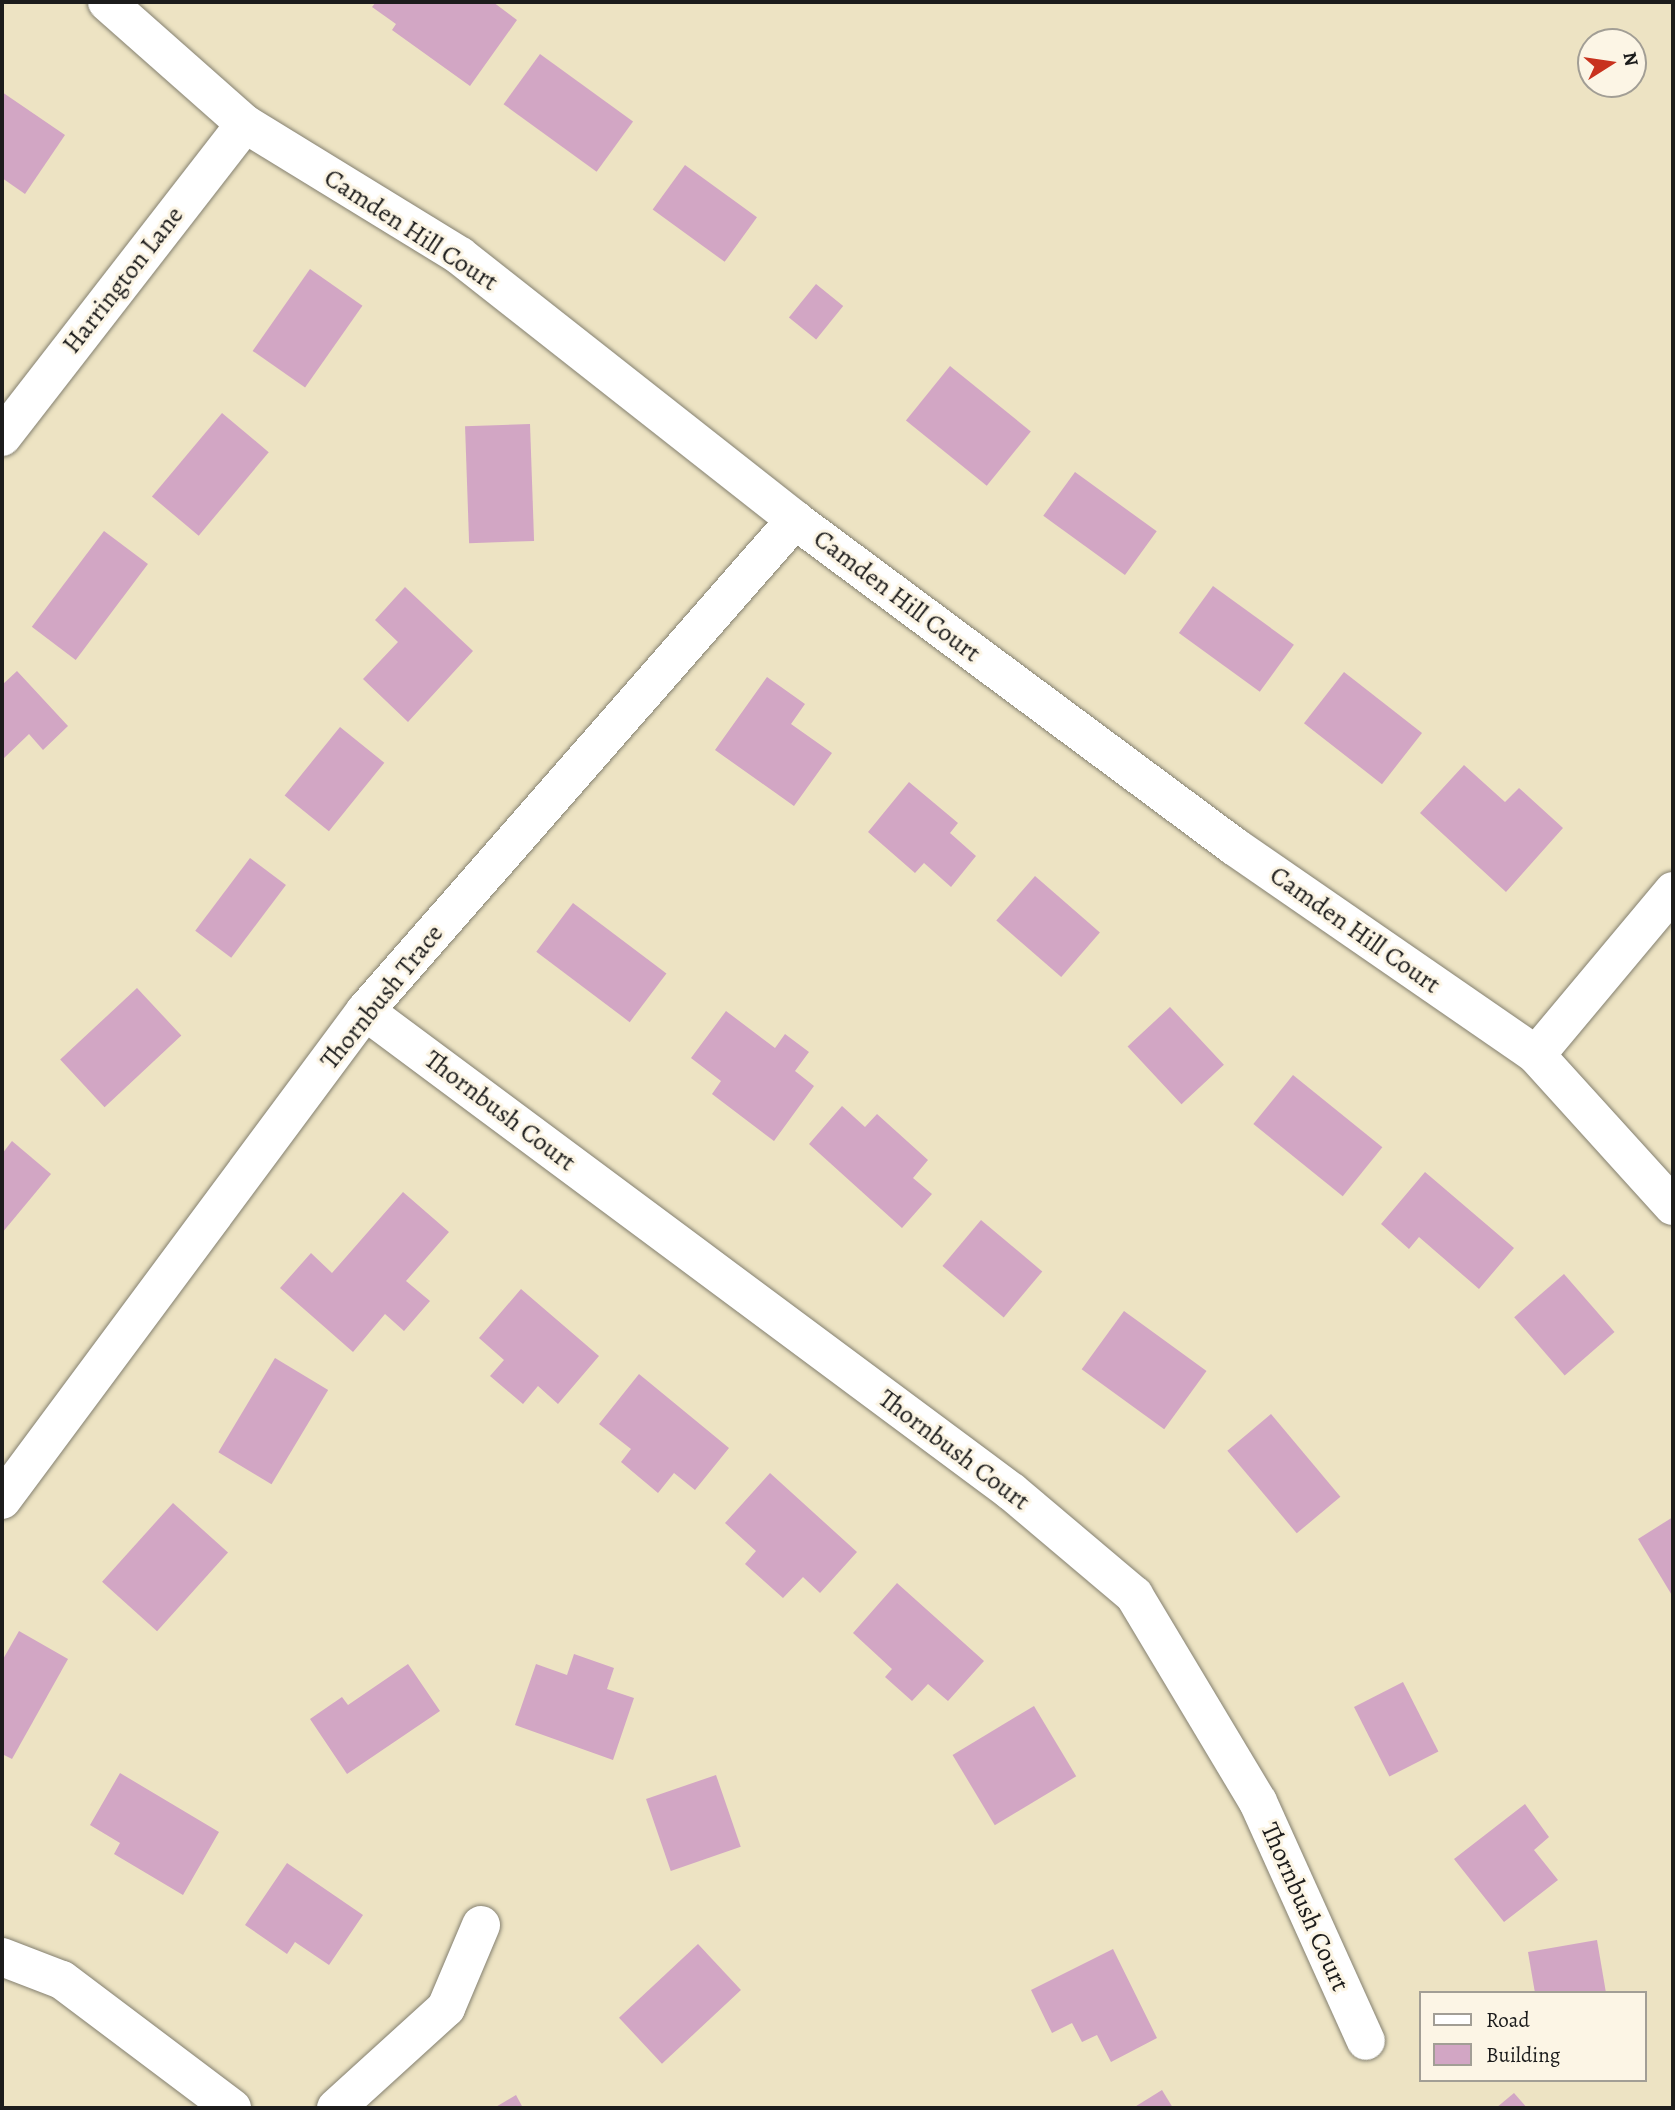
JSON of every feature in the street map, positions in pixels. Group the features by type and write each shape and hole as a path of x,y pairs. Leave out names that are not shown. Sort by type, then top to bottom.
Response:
{"street":[{"name":"Camden Hill Court","path":"107,2 245,124 460,256 795,520 1235,847 1536,1055 1673,1206"},
{"name":"Harrington Lane","path":"2,437 245,124"},
{"name":"Thornbush Trace","path":"2,1500 365,1011 795,520"},
{"path":"1536,1055 1673,891"},
{"name":"Thornbush Court","path":"365,1011 1012,1492 1134,1595 1258,1802 1366,2041"},
{"path":"336,2108 446,2008 481,1925"},
{"path":"2,1958 62,1980 232,2108"}],"building":[{"path":"376,2 493,2 517,20 470,86 392,30 396,24 372,7"},
{"path":"540,54 633,122 597,172 504,104"},
{"path":"2,92 65,135 25,194 2,178"},
{"path":"685,165 757,217 725,262 653,209"},
{"path":"310,269 362,306 305,388 253,351"},
{"path":"816,284 843,306 816,339 789,317"},
{"path":"950,366 1031,431 987,486 906,420"},
{"path":"222,413 269,452 199,536 152,496"},
{"path":"530,424 534,541 469,543 465,426"},
{"path":"1075,472 1157,531 1125,575 1043,516"},
{"path":"104,531 148,564 76,660 32,627"},
{"path":"1213,586 1294,645 1260,692 1179,633"},
{"path":"405,587 473,651 408,722 363,679 398,642 375,620"},
{"path":"17,671 68,726 43,750 29,734 2,760 2,685"},
{"path":"1344,672 1422,733 1382,784 1304,723"},
{"path":"767,677 805,704 791,724 832,753 794,806 715,750"},
{"path":"340,727 384,763 329,831 285,795"},
{"path":"1464,765 1505,802 1519,788 1563,828 1506,892 1420,813"},
{"path":"909,782 958,823 950,833 976,856 951,887 924,863 915,873 868,832"},
{"path":"250,858 286,885 231,958 195,931"},
{"path":"1035,876 1100,932 1061,977 996,921"},
{"path":"573,903 666,973 630,1022 536,952"},
{"path":"137,988 181,1036 105,1107 60,1060"},
{"path":"1170,1007 1224,1065 1181,1104 1128,1047"},
{"path":"726,1011 775,1048 785,1034 809,1052 795,1071 814,1086 774,1141 712,1094 721,1081 691,1058"},
{"path":"1293,1075 1382,1147 1343,1196 1253,1124"},
{"path":"842,1106 865,1127 877,1114 928,1160 913,1178 932,1194 902,1228 809,1144"},
{"path":"12,1141 51,1174 2,1233 2,1154"},
{"path":"1425,1172 1514,1248 1479,1289 1419,1237 1409,1249 1381,1224"},
{"path":"403,1192 449,1232 406,1281 430,1301 404,1331 385,1314 353,1352 280,1288 311,1253 332,1273"},
{"path":"981,1220 1042,1271 1004,1317 942,1266"},
{"path":"1564,1274 1615,1332 1565,1375 1514,1317"},
{"path":"521,1289 599,1356 558,1404 538,1386 523,1404 490,1376 504,1360 479,1338"},
{"path":"1124,1311 1207,1371 1164,1429 1082,1369"},
{"path":"275,1358 328,1390 271,1484 218,1452"},
{"path":"639,1374 729,1448 695,1490 674,1473 658,1493 621,1462 631,1449 599,1424"},
{"path":"1271,1414 1340,1497 1297,1533 1227,1451"},
{"path":"770,1473 857,1552 820,1593 803,1577 783,1598 745,1564 756,1551 725,1523"},
{"path":"173,1503 228,1553 157,1631 102,1582"},
{"path":"1673,1517 1673,1597 1638,1539"},
{"path":"897,1583 984,1661 948,1701 928,1684 912,1701 885,1677 892,1669 853,1633"},
{"path":"19,1631 68,1659 12,1759 2,1754 2,1661"},
{"path":"574,1654 614,1668 607,1689 634,1698 613,1760 515,1725 536,1664 567,1675"},
{"path":"408,1664 440,1711 347,1774 310,1719 342,1697 348,1705"},
{"path":"1403,1682 1438,1751 1389,1776 1354,1707"},
{"path":"1034,1706 1076,1776 995,1825 953,1755"},
{"path":"120,1773 219,1832 183,1895 114,1854 120,1843 90,1825"},
{"path":"716,1775 741,1847 671,1871 646,1799"},
{"path":"1525,1804 1549,1837 1534,1850 1558,1880 1504,1922 1454,1859"},
{"path":"287,1863 363,1915 329,1965 295,1942 287,1954 245,1925"},
{"path":"1597,1940 1606,1991 1535,1991 1528,1952"},
{"path":"698,1944 741,1990 662,2064 619,2018"},
{"path":"1113,1949 1157,2038 1111,2062 1097,2035 1082,2042 1072,2023 1052,2033 1031,1990"},
{"path":"1162,2090 1173,2108 1133,2108"},
{"path":"1514,2093 1527,2108 1496,2108"},
{"path":"516,2095 523,2108 494,2108"}]}
